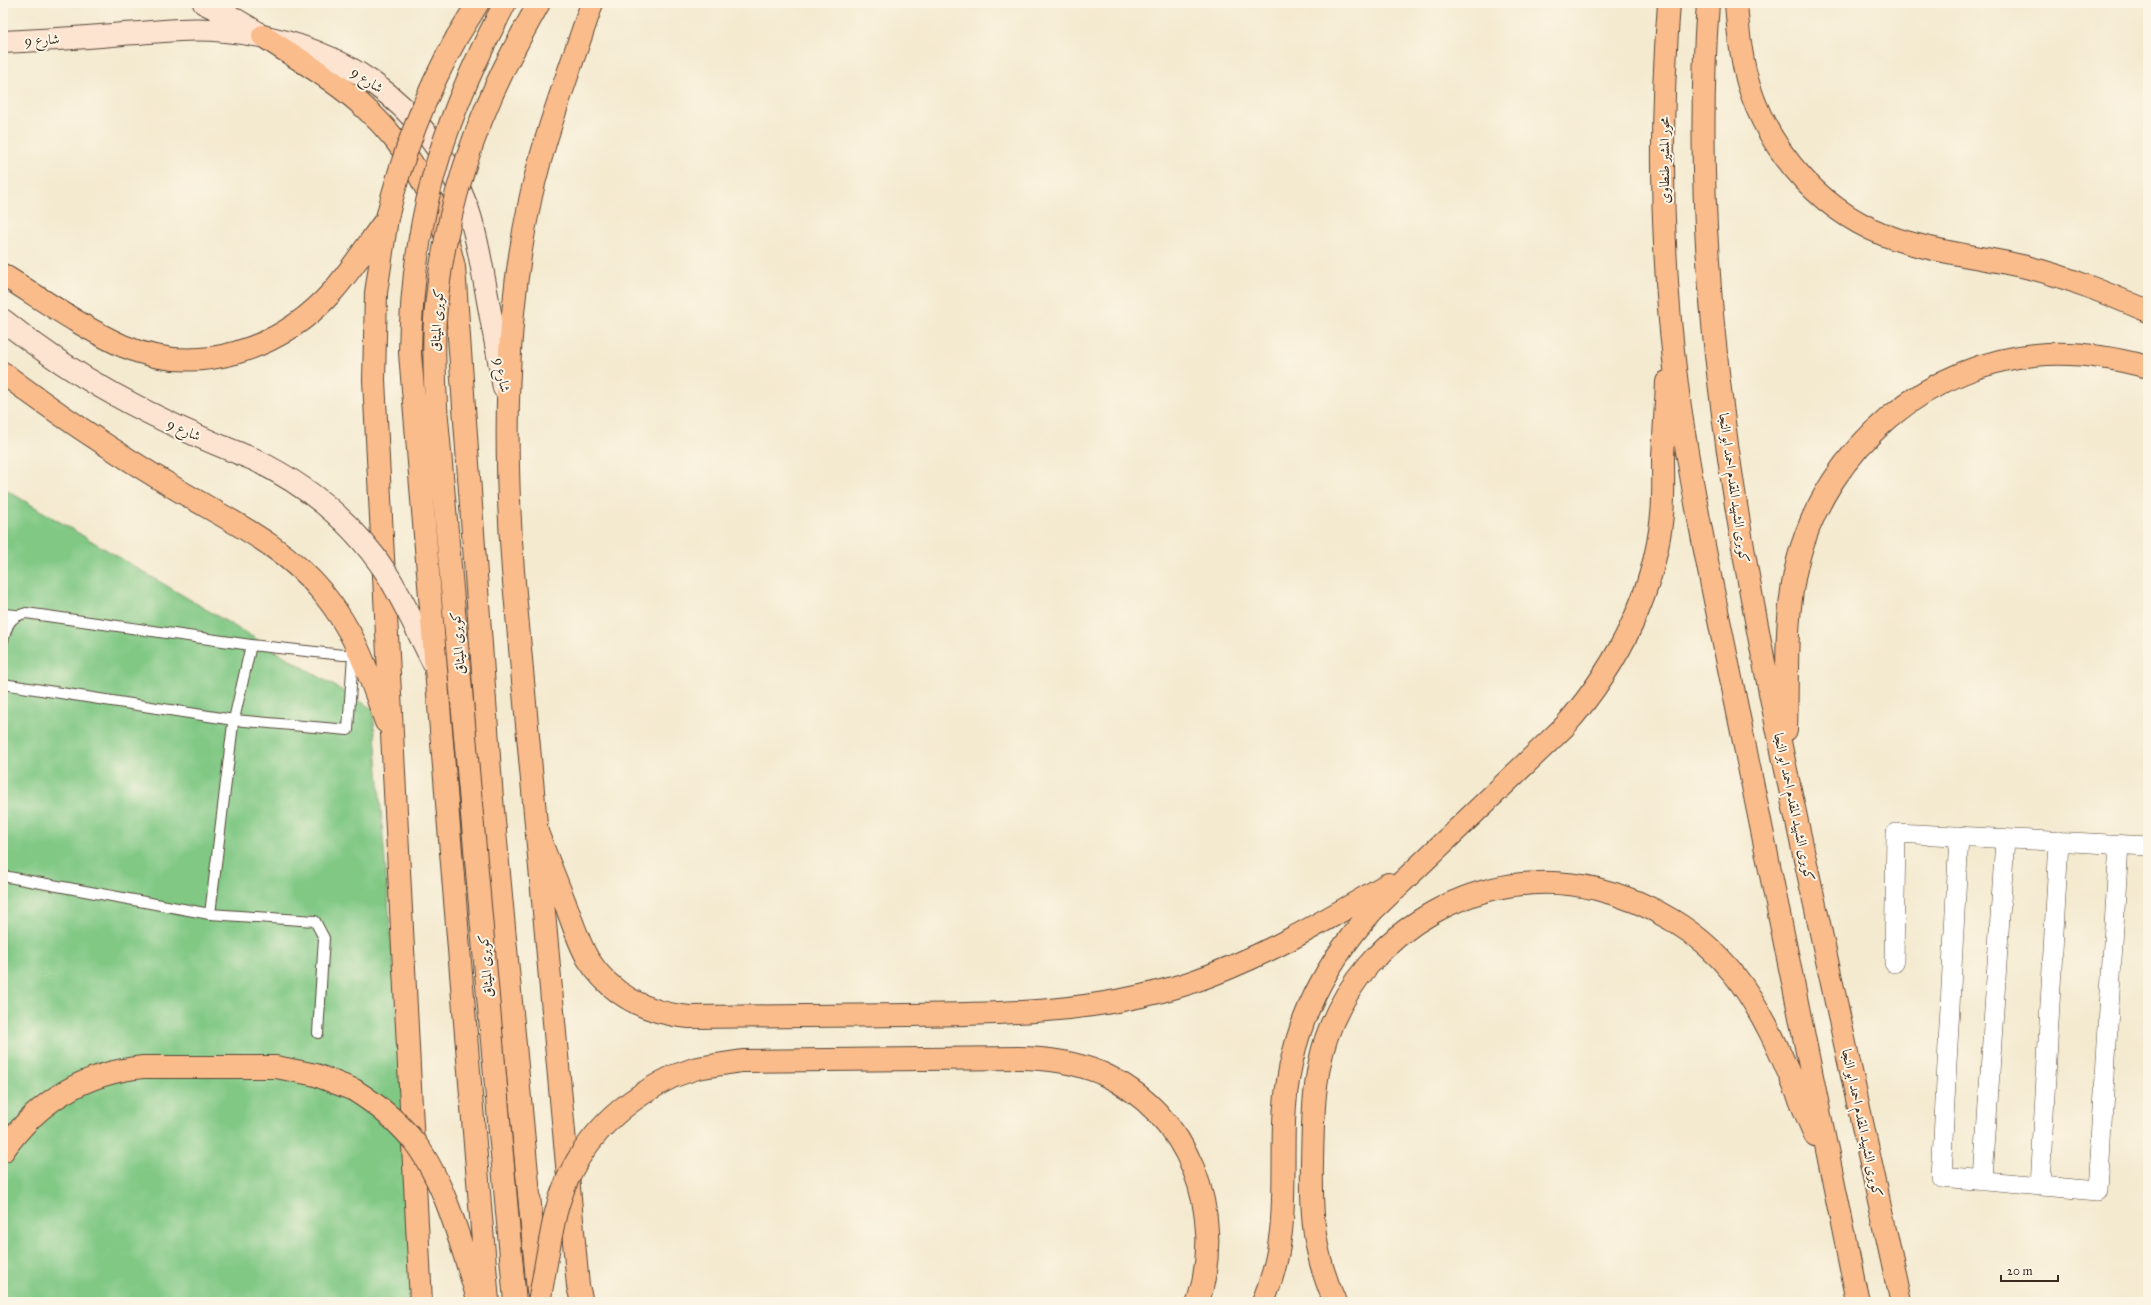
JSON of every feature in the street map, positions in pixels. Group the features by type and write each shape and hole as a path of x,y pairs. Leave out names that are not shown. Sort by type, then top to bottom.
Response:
{"main road":[{"path":"204,3 228,15 263,36 348,93 370,112 395,139 421,176 432,198 445,232 454,267 492,799 539,1302"},
{"path":"421,1302 394,744 374,380 376,293 387,218 404,155 427,95 457,37 478,3"},
{"name":"كوبرى الميثاق","path":"515,1302 436,406 435,320 439,277 456,192 484,110 539,3"},
{"path":"582,1302 578,1286 510,532 509,413 511,333 516,282 531,195 555,110 592,3"},
{"name":"محور المشير طنطاوى","path":"1669,3 1664,96 1663,170 1670,317"},
{"name":"كوبرى الشهيد المقدم احمد ابو النجا","path":"1708,3 1704,82 1703,157 1705,232 1711,307 1735,506 1757,630 1785,768 1901,1302"},
{"path":"1736,3 1747,78 1757,108 1767,129 1780,150 1810,186 1849,217 1895,239 1920,246 2027,268 2076,282 2148,311"},
{"name":"كوبرى الميثاق","path":"488,1302 412,392 410,322 414,276 423,214 436,162 462,88 501,11"},
{"name":"شارع 9","path":"3,42 198,29 263,36 304,48 353,70 397,100 431,139 457,184 474,232 509,413"},
{"path":"3,275 104,336 142,353 184,360 225,356 265,343 283,334 300,322 332,292 387,218"},
{"path":"1263,1302 1276,1265 1284,1216 1286,1097 1289,1070 1304,1020 1326,972 1340,949 1374,909 1565,726 1602,680 1631,629 1651,574 1662,516 1670,317"},
{"path":"1670,317 1678,390 1689,463 1858,1302"},
{"name":"شارع 9","path":"3,320 48,354 118,398 192,434 252,459 298,483 319,498 356,534 387,575 435,666"},
{"path":"1785,768 1790,612 1798,560 1806,535 1819,504 1843,465 1860,444 1879,425 1921,394 1944,381 1994,363 2039,355 2072,354 2105,357 2148,367"},
{"path":"3,373 124,458 248,529 283,554 322,592 350,632 357,654 394,744"},
{"path":"537,832 581,944 597,970 618,992 644,1007 659,1012 689,1017 1004,1014 1079,1008 1116,1002 1188,983 1258,956 1292,940 1418,867"},
{"path":"1335,1302 1319,1257 1312,1211 1315,1087 1327,1038 1349,992 1364,971 1394,939 1420,920 1442,907 1465,897 1490,889 1540,882 1588,887 1612,893 1652,909 1698,938 1733,973 1760,1013 1832,1175"},
{"path":"539,1302 556,1212 563,1189 581,1155 599,1129 616,1113 634,1098 674,1076 696,1068 742,1061 1018,1058 1060,1061 1101,1074 1132,1092 1154,1110 1180,1142 1191,1161 1204,1201 1208,1230 1207,1265 1198,1302"},
{"path":"3,1151 26,1122 57,1096 94,1078 126,1069 276,1067 316,1074 354,1090 388,1114 416,1145 428,1162 445,1200 480,1302"}],"street":[{"path":"1894,963 1896,833 2148,846"},
{"path":"1959,836 1942,1177 2098,1191 2118,844"},
{"path":"1983,1181 2005,839"},
{"path":"2040,1186 2059,841"}],"lane":[{"path":"3,614 34,614 251,645 343,655 357,654 348,730 234,720 3,684"},
{"path":"3,641 6,629 16,615"},
{"path":"210,914 234,720 251,645"},
{"path":"3,876 210,914 314,921 324,938 318,1033"}],"green space":[{"path":"3,488 373,709 420,1302 3,1302"}]}
